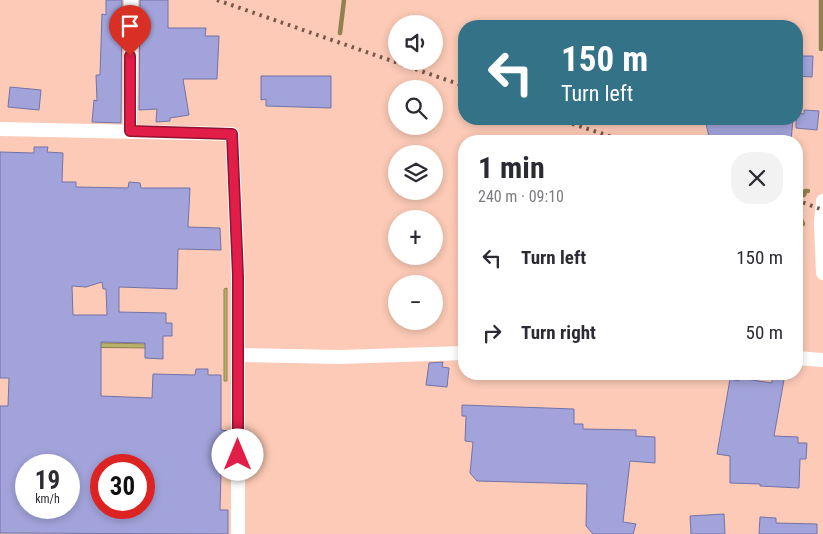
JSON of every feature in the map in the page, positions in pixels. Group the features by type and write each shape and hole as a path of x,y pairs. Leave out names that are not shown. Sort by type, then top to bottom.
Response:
{"street":[{"path":"130,131 131,0"},
{"path":"0,128 232,134 238,276 238,534"},
{"path":"823,201 821,223 823,273"},
{"path":"238,356 339,357 458,353"},
{"path":"803,359 823,360"}],"shaded area":[{"path":"227,288 227,381 224,381 224,289"},
{"path":"65,342 149,344 150,348 65,347"}],"building":[{"path":"106,0 122,0 121,123 92,122 94,100 97,101 96,75 100,75 102,14 106,15"},
{"path":"140,0 168,0 168,28 206,28 205,36 219,36 217,79 183,79 189,115 170,118 170,121 156,122 157,109 139,110"},
{"path":"803,56 813,56 812,77 803,76"},
{"path":"261,76 331,76 331,108 266,106 266,99 261,100"},
{"path":"10,87 41,90 39,110 8,107"},
{"path":"804,110 819,111 817,130 796,128 796,125 803,125"},
{"path":"706,125 792,125 792,135 709,135"},
{"path":"34,147 48,147 47,152 63,153 62,182 76,182 76,187 128,188 129,182 140,183 141,188 190,188 188,227 220,228 221,250 178,249 177,289 119,287 119,312 166,313 166,323 172,323 172,336 163,336 163,359 145,358 145,343 101,342 101,396 152,398 153,374 195,375 196,369 208,369 208,375 221,375 221,430 229,431 228,471 221,471 220,510 228,510 228,534 0,533 0,406 8,406 9,378 0,378 0,152 34,153","holes":["102,282 103,289 106,289 107,315 73,315 72,286 86,287"]},
{"path":"443,362 442,367 449,368 447,387 426,385 429,363"},
{"path":"730,380 752,380 772,383 772,380 784,380 774,436 798,437 798,443 807,443 806,459 800,459 799,488 730,483 730,456 717,454"},
{"path":"462,405 574,409 574,424 583,424 583,429 636,430 636,436 655,437 655,463 630,461 623,522 636,524 633,534 593,534 586,526 587,484 477,481 470,473 473,442 465,441 466,416 462,416"},
{"path":"724,514 725,534 691,534 690,516"},
{"path":"760,517 776,518 776,523 817,524 817,534 759,534"}],"waterway":[{"path":"340,33 344,0"},
{"path":"821,0 821,49"},
{"path":"804,195 805,191 808,191"}],"railway":[{"path":"217,0 458,84"},
{"path":"576,125 606,135"},
{"path":"803,203 823,210"}],"route":[{"path":"130,56 130,131 232,134 238,276 238,455"}]}
